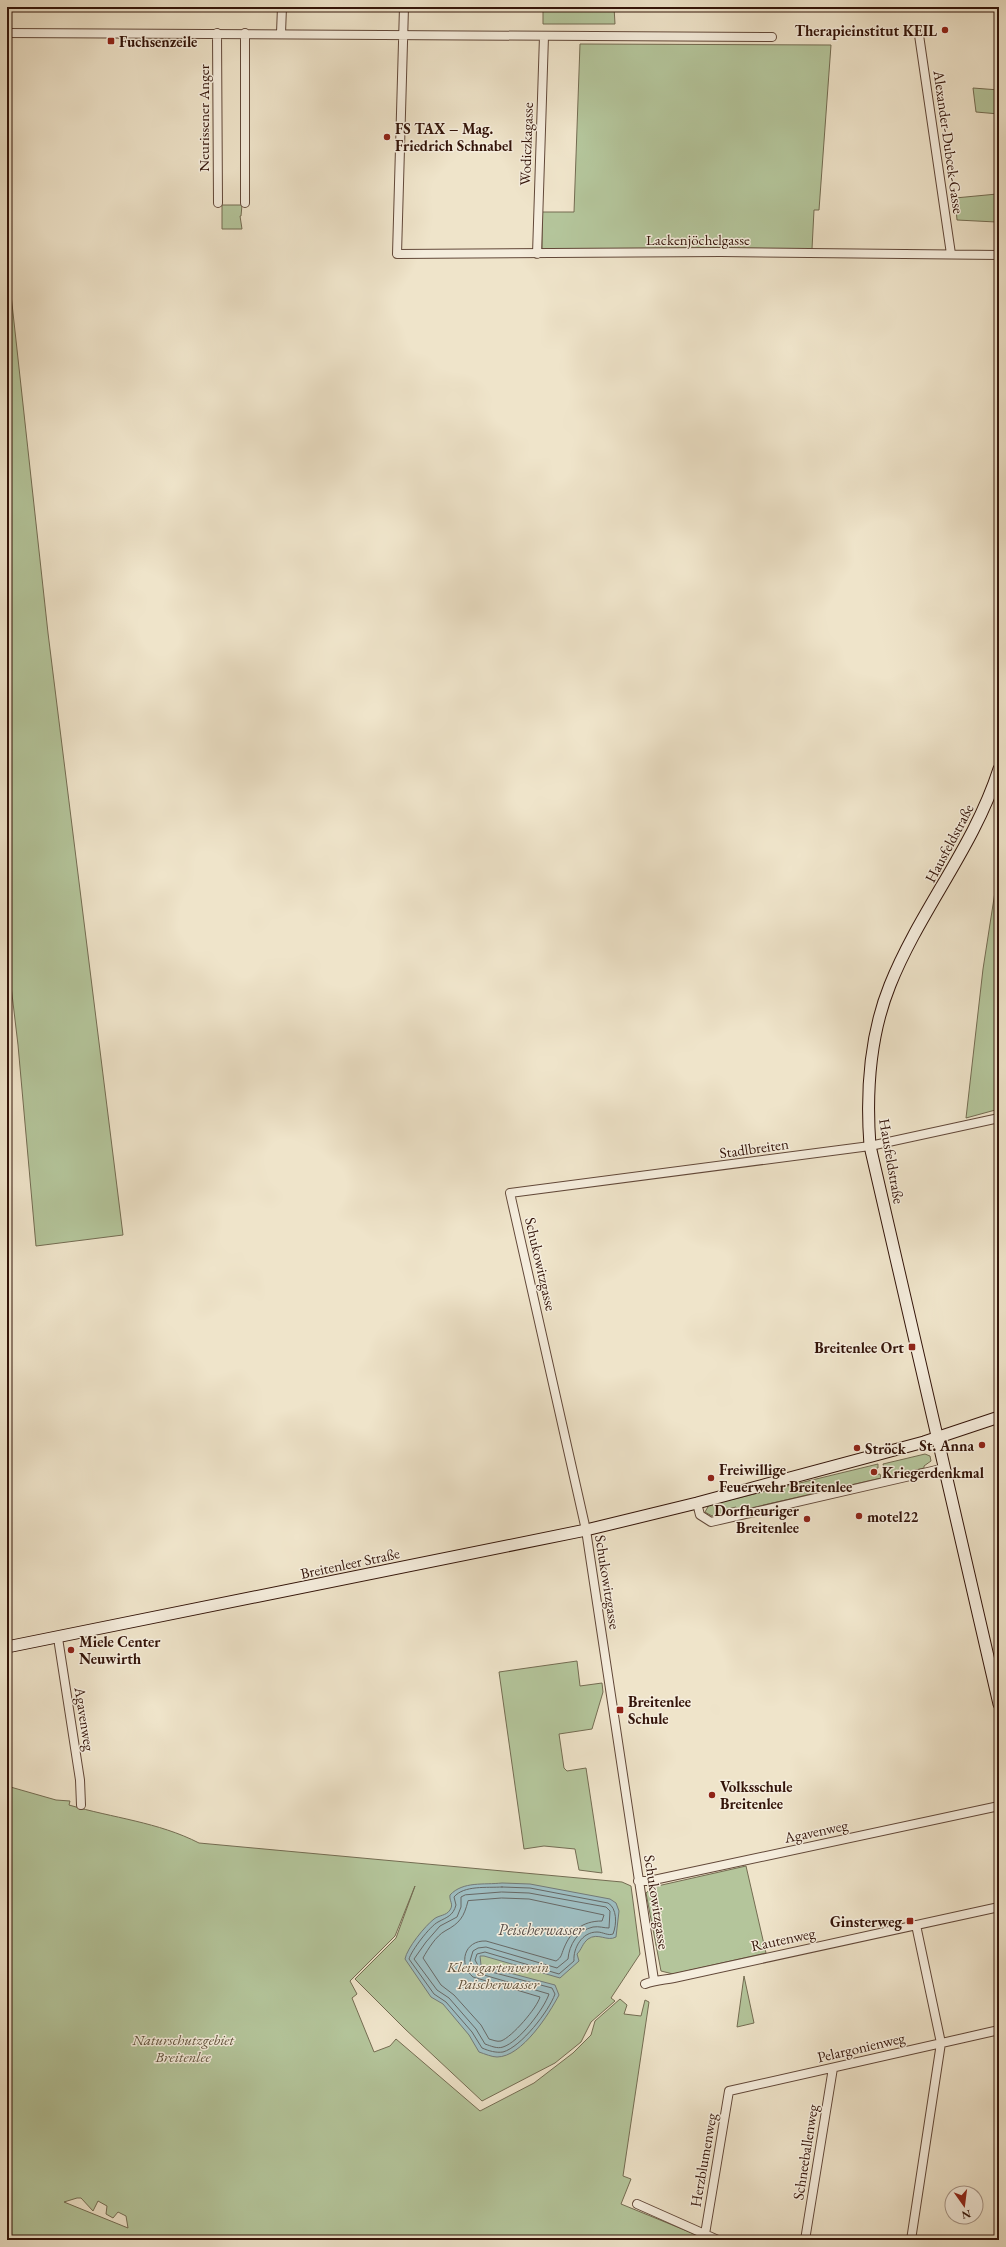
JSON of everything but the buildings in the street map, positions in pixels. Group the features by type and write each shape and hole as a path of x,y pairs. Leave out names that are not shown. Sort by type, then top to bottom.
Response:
{"main road":[{"name":"Hausfeldstraße","path":"999,769 991,793 976,827 901,960 882,1006 869,1072 867,1110 870,1146 999,1704"},
{"name":"Breitenleer Straße","path":"7,1647 58,1638 586,1530 938,1438 999,1417"}],"street":[{"path":"282,7 282,33"},
{"path":"402,34 404,7"},
{"path":"7,33 282,33 772,37"},
{"name":"Neurissener Anger","path":"217,33 218,203"},
{"path":"244,203 245,34"},
{"name":"Lackenjöchelgasse","path":"402,34 397,254 999,254"},
{"name":"Alexander-Dubcek-Gasse","path":"919,35 951,254"},
{"name":"Wodiczkagasse","path":"537,254 544,36"},
{"name":"Stadlbreiten","path":"510,1193 870,1146 999,1118"},
{"name":"Schukowitzgasse","path":"510,1193 586,1530 654,1980"},
{"path":"697,1502 700,1515 710,1522 945,1468"},
{"name":"Agavenweg","path":"58,1638 80,1780 81,1805"},
{"name":"Agavenweg","path":"638,1881 649,1881 999,1806"},
{"name":"Rautenweg","path":"645,1984 654,1980 660,1981 999,1907"},
{"path":"911,2240 941,2043 916,1925"},
{"name":"Pelargonienweg","path":"729,2091 999,2030"},
{"name":"Schneeballenweg","path":"805,2240 833,2068"},
{"name":"Herzblumenweg","path":"705,2234 729,2091"},
{"path":"637,2204 718,2240"}],"green space":[{"path":"543,7 614,7 615,24 543,24"},
{"path":"580,44 831,45 819,210 814,210 812,249 542,250 542,212 574,212"},
{"path":"973,88 999,90 999,114 976,112"},
{"path":"997,194 996,222 957,220 955,198"},
{"path":"222,205 242,205 240,216 242,229 222,229"},
{"path":"7,258 48,633 123,1235 36,1246 18,1045 7,952"},
{"path":"999,866 999,1109 966,1118 983,969"},
{"path":"925,1454 930,1456 931,1461 924,1466 924,1468 886,1477 883,1464"},
{"path":"878,1464 878,1468 870,1470 872,1475 880,1474 881,1478 738,1511 736,1507 723,1510 724,1514 712,1516 705,1512 709,1505"},
{"path":"577,1661 580,1686 602,1683 603,1692 592,1729 559,1734 564,1768 567,1771 586,1768 602,1873 579,1870 575,1849 544,1846 524,1849 499,1672"},
{"name":"Naturschutzgebiet Breitenlee","path":"7,1786 56,1800 70,1801 69,1805 86,1810 168,1830 199,1843 622,1882 631,1886 640,1954 611,1998 615,2001 591,2022 581,2042 555,2063 482,2101 405,2029 355,1979 396,1938 415,1886 395,1936 350,1981 357,1994 352,1998 374,2052 390,2046 396,2039 480,2111 534,2083 573,2053 591,2035 595,2021 620,1999 627,2005 624,2014 641,2016 645,2000 649,2002 623,2176 631,2179 621,2204 709,2240 7,2240","holes":["81,2198 93,2211 98,2201 107,2206 106,2214 113,2218 118,2212 126,2216 128,2228 64,2202"]},
{"path":"746,1866 766,1953 673,1974 661,1971 646,1893 653,1887"},
{"path":"744,1976 754,2023 737,2027"}],"water":[{"name":"Peischerwasser","path":"474,1884 530,1884 610,1899 616,1903 619,1911 616,1937 609,1938 595,1936 588,1939 577,1954 579,1961 560,1978 480,1956 481,1965 555,1985 559,1995 542,2023 525,2042 516,2050 506,2055 497,2057 479,2052 469,2035 443,2004 431,1997 405,1959 406,1954 413,1943 426,1927 434,1919 450,1910 452,1906 450,1895 455,1891"}],"place":[{"name":"Therapieinstitut KEIL","path":"945,30"},
{"name":"Fuchsenzeile","path":"111,41"},
{"name":"FS TAX – Mag. Friedrich Schnabel","path":"387,137"},
{"name":"Breitenlee Ort","path":"912,1347"},
{"name":"St. Anna","path":"982,1445"},
{"name":"Ströck","path":"857,1448"},
{"name":"Kriegerdenkmal","path":"874,1472"},
{"name":"Freiwillige Feuerwehr Breitenlee","path":"711,1478"},
{"name":"motel22","path":"859,1516"},
{"name":"Dorfheuriger Breitenlee","path":"807,1519"},
{"name":"Miele Center Neuwirth","path":"71,1650"},
{"name":"Breitenlee Schule","path":"620,1710"},
{"name":"Volksschule Breitenlee","path":"712,1795"},
{"name":"Ginsterweg","path":"910,1921"}],"park label":[{"name":"Kleingartenverein Paischerwasser","path":"498,1974"}]}
